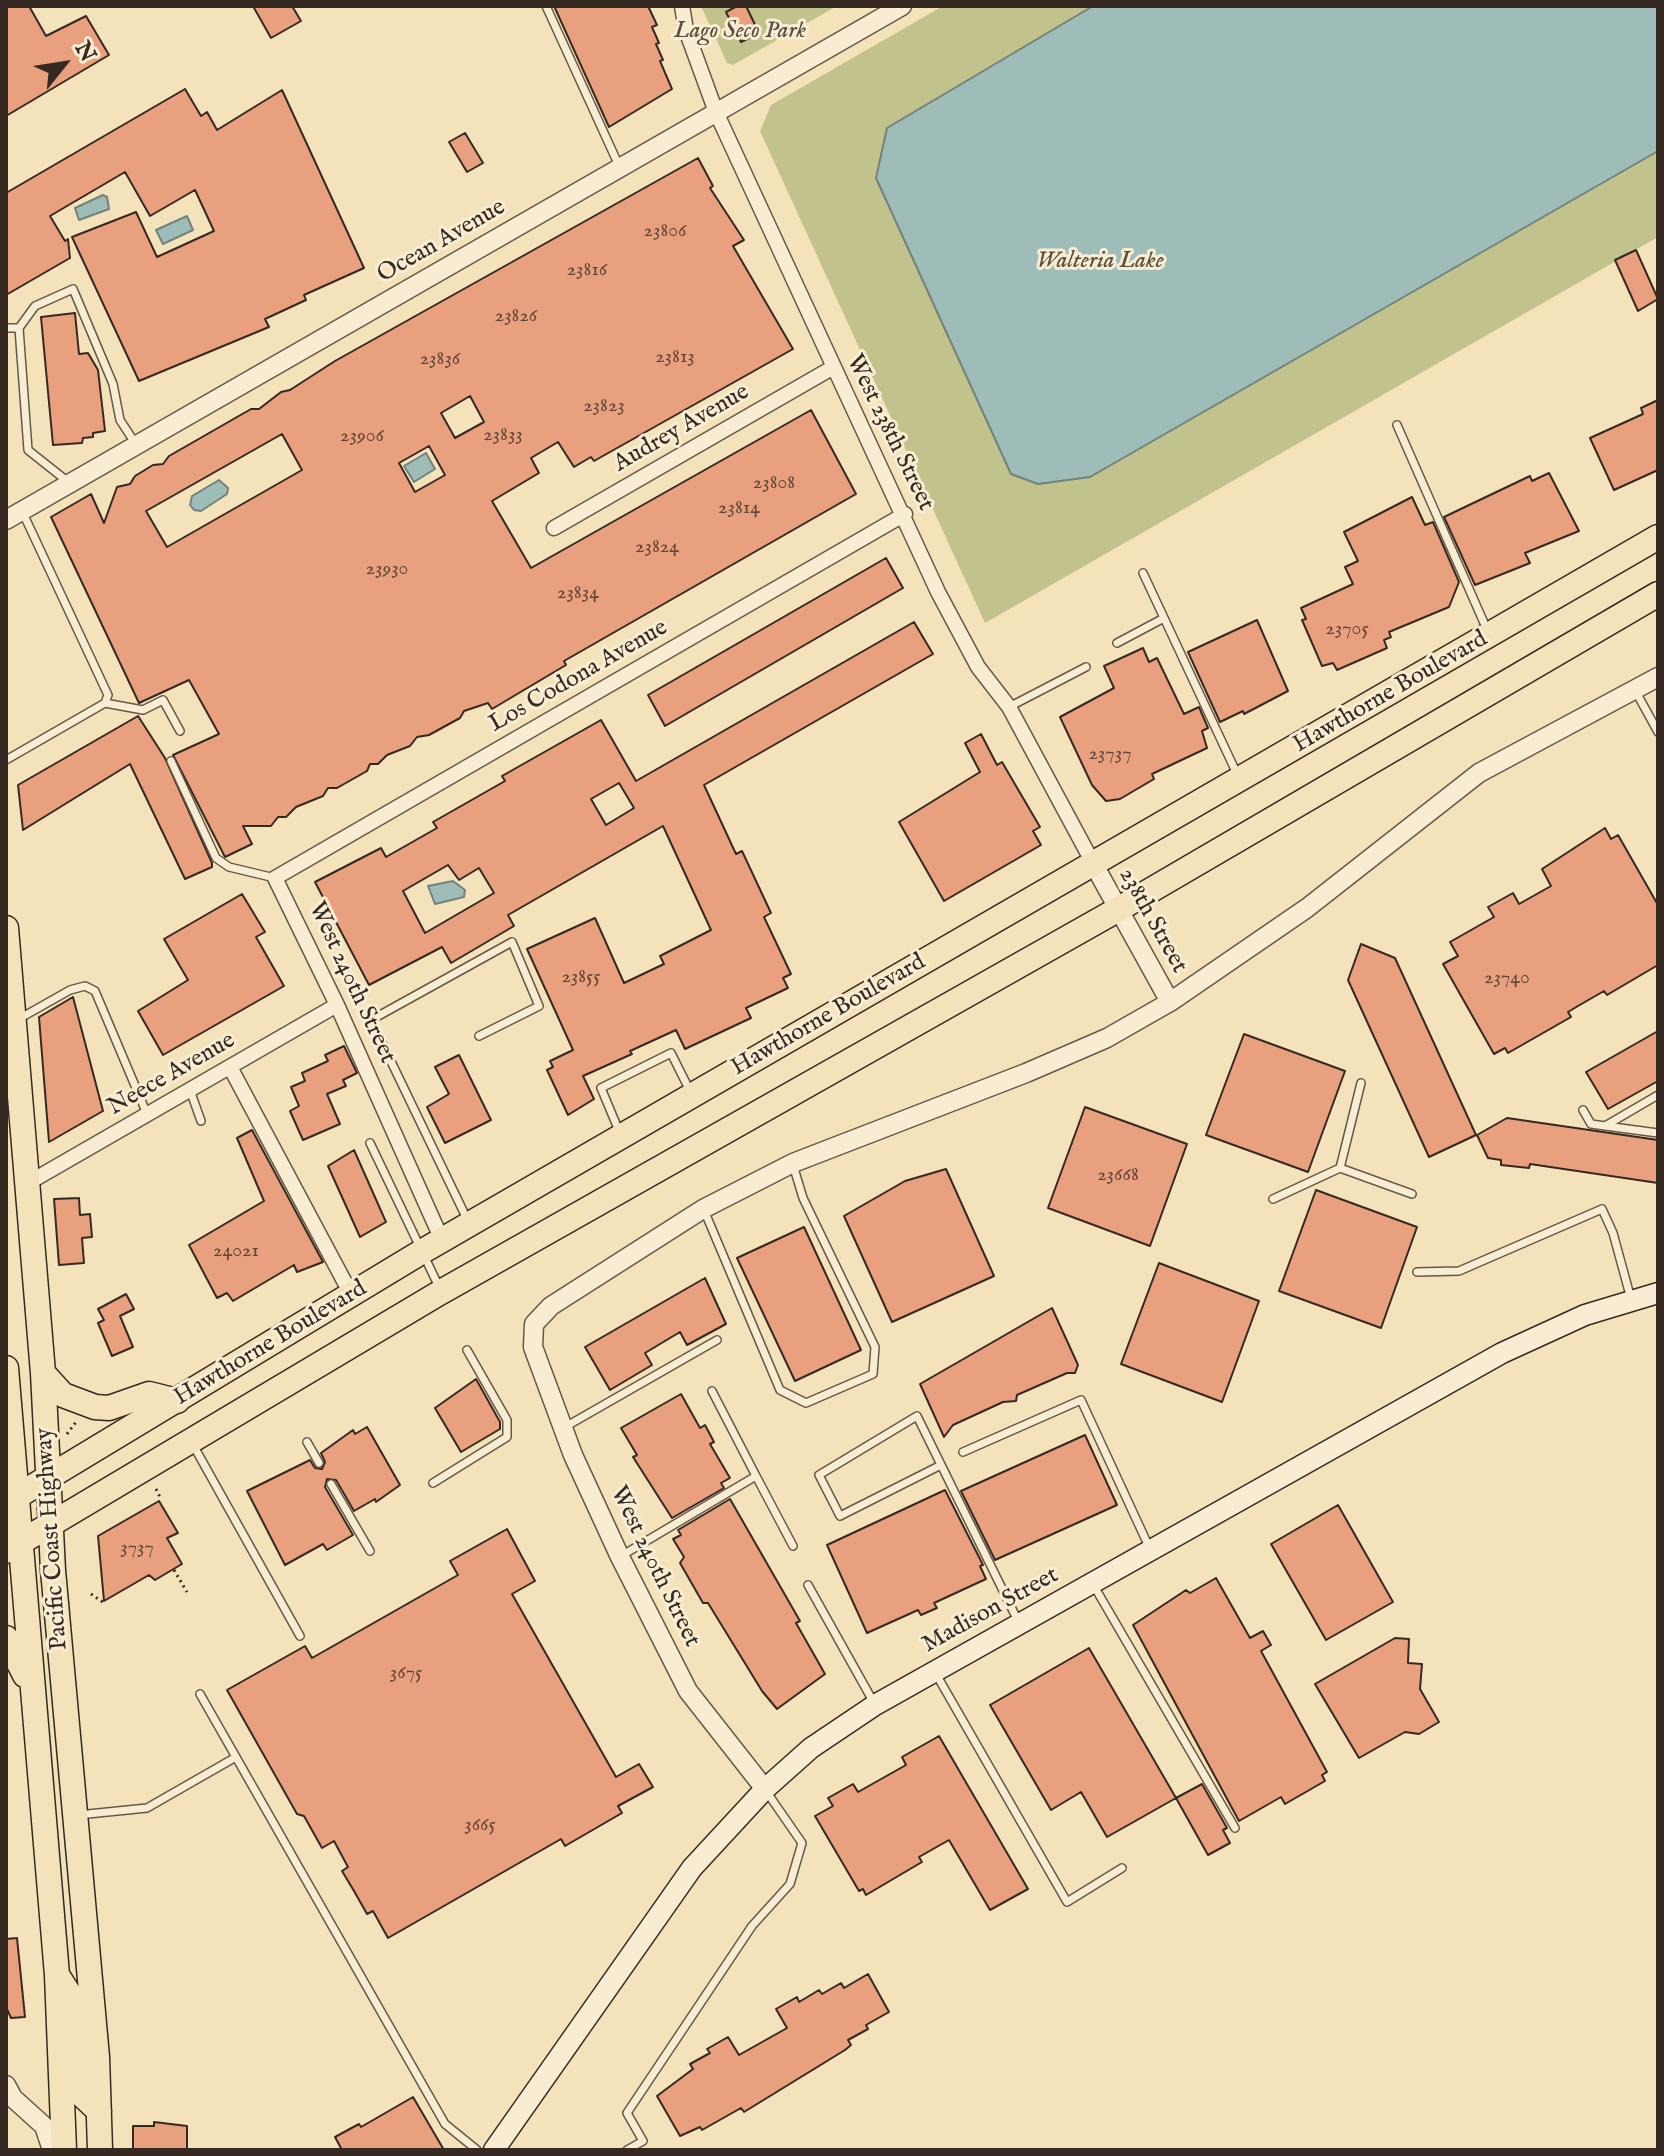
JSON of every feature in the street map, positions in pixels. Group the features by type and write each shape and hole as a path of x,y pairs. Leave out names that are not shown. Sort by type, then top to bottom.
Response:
{"main road":[{"name":"Hawthorne Boulevard","path":"10,1501 432,1246 1658,537"},
{"name":"Hawthorne Boulevard","path":"12,1547 441,1292 1117,910 1658,594"},
{"name":"Pacific Coast Highway","path":"6,928 43,1373 51,1524 97,2057 100,2150"},
{"name":"Madison Street","path":"494,2150 692,1868 765,1789 811,1748 875,1705 1502,1353 1585,1315 1658,1293"},
{"name":"Pacific Coast Highway","path":"6,1368 12,1547 31,1688 57,1975 67,2150"},
{"path":"43,1373 63,1395 95,1407 109,1408 149,1394 177,1401"},
{"path":"6,1638 31,1688"},
{"path":"57,1975 75,2003 83,2096 99,2111"}],"street":[{"name":"West 238th Street","path":"682,6 691,45 716,112 832,368 905,514 938,592 965,642 1009,707 1093,863"},
{"name":"Ocean Avenue","path":"14,515 902,6"},
{"name":"Audrey Avenue","path":"554,528 832,368"},
{"name":"Los Codona Avenue","path":"275,878 905,514"},
{"path":"703,1209 793,1163 1026,1073 1107,1038 1170,1002 1307,908 1479,773 1658,677"},
{"name":"238th Street","path":"1093,863 1170,1002"},
{"name":"West 240th Street","path":"275,878 337,1005 432,1246"},
{"name":"Neece Avenue","path":"28,1183 337,1005"},
{"path":"230,1067 351,1294"},
{"name":"West 240th Street","path":"703,1209 551,1306 534,1324 533,1347 563,1428 620,1557 688,1691 765,1789"},
{"path":"6,2085 13,2098 44,2126 52,2150"}],"lane":[{"path":"546,6 620,168"},
{"path":"70,483 28,450 19,328 35,306 73,289 113,384 120,420 137,444"},
{"path":"6,328 19,328"},
{"path":"1397,425 1490,635"},
{"path":"6,760 105,703 108,695 14,515"},
{"path":"1143,573 1240,780"},
{"path":"1117,643 1164,618"},
{"path":"1009,707 1086,667"},
{"path":"1634,690 1658,732"},
{"path":"105,703 143,710 163,700 180,731"},
{"path":"171,761 216,858 229,867 275,878"},
{"path":"470,1224 371,1020 512,942 539,1006 479,1036"},
{"path":"14,1022 70,990 85,986 95,991 147,1114"},
{"path":"621,1137 601,1088 671,1053 692,1096"},
{"path":"1340,1168 1361,1083"},
{"path":"190,1090 201,1121"},
{"path":"1605,1126 1658,1095"},
{"path":"1583,1110 1591,1124 1658,1133"},
{"path":"370,1143 432,1246 441,1292"},
{"path":"703,1209 780,1390 806,1403 873,1374 875,1347 803,1198 793,1163"},
{"path":"1273,1199 1340,1168 1412,1194"},
{"path":"1417,1272 1459,1271 1602,1209 1613,1233 1631,1301"},
{"path":"563,1428 717,1340"},
{"path":"433,1483 507,1437 507,1420 467,1350"},
{"path":"712,1391 793,1546"},
{"path":"963,1452 1081,1400 1151,1551"},
{"path":"941,1465 840,1516 819,1475 917,1416 1020,1625"},
{"path":"191,1441 300,1636"},
{"path":"307,1442 319,1463"},
{"path":"620,1557 756,1476"},
{"path":"331,1484 370,1551"},
{"path":"1093,1584 1235,1828"},
{"path":"808,1585 875,1705"},
{"path":"935,1672 1067,1902 1122,1868"},
{"path":"200,1694 445,2124 477,2150"},
{"path":"76,1815 147,1808 236,1757"},
{"path":"627,2150 643,2141 627,2113 752,1926 790,1884 802,1843 765,1789"}],"path":[{"path":"74,1438 72,1432 79,1415"},
{"path":"67,1434 72,1432"},
{"path":"156,1489 160,1497"},
{"path":"174,1570 187,1592"},
{"path":"91,1594 104,1603"}],"green space":[{"name":"Lago Seco Park","path":"701,6 837,6 733,65 727,63"},
{"name":"Walteria Lake","path":"943,6 1658,6 1658,237 985,623 760,131 771,105"}],"water":[{"name":"Walteria Lake","path":"1093,6 1658,6 1658,151 1090,477 1038,484 1011,474 876,178 887,128"},
{"path":"103,195 107,197 109,209 79,220 75,208"},
{"path":"187,216 193,230 163,244 156,230"},
{"path":"426,453 435,469 414,482 404,466"},
{"path":"219,480 228,488 227,494 201,511 194,510 190,505 192,496"},
{"path":"453,881 465,890 464,897 435,904 428,886"}],"building":[{"path":"6,6 29,6 46,36 86,16 109,55 6,116"},
{"path":"253,6 292,6 301,21 271,38"},
{"path":"554,6 648,6 657,25 652,27 663,60 660,61 672,89 609,127"},
{"path":"737,6 746,6 759,33 741,42 726,12"},
{"path":"185,89 201,116 207,112 217,130 282,90 364,268 304,295 306,300 265,319 269,327 139,381 72,237 136,212 157,257 214,231 195,190 150,216 125,172 50,216 65,241 68,239 70,258 6,295 6,193"},
{"path":"465,133 483,163 467,172 449,142"},
{"path":"698,158 713,186 710,188 744,240 733,246 793,349 594,461 591,457 574,467 558,442 531,458 539,473 492,501 531,568 811,410 856,494 564,661 566,665 492,709 488,703 464,711 460,718 429,735 417,737 410,746 387,755 378,764 370,764 367,771 337,788 328,788 323,796 296,807 286,817 278,817 271,826 243,826 252,844 225,857 173,755 219,734 189,680 139,703 51,517 91,494 104,523 117,487 130,484 135,476 153,465 163,464 169,456 251,409 259,409 281,392 290,390 335,361","holes":["470,396 484,422 455,438 441,413","282,434 302,470 167,547 146,511","429,446 445,475 415,492 399,463"]},
{"path":"1636,250 1658,299 1638,311 1615,260"},
{"path":"75,313 79,354 88,353 98,370 105,431 83,438 82,443 53,445 41,317"},
{"path":"1658,400 1658,470 1614,490 1590,438 1643,414 1641,408"},
{"path":"1549,473 1579,531 1525,553 1530,563 1475,585 1444,517 1530,476 1532,481"},
{"path":"1412,497 1425,525 1433,522 1459,582 1449,607 1389,632 1391,637 1384,640 1387,648 1337,670 1333,663 1322,666 1302,620 1306,619 1301,608 1353,584 1345,567 1358,561 1344,532"},
{"path":"886,558 903,588 665,726 648,695"},
{"path":"1257,620 1288,691 1244,714 1243,711 1220,722 1188,652"},
{"path":"914,622 933,654 704,785 736,854 742,851 771,913 764,917 791,974 783,978 788,988 746,1008 751,1018 685,1049 676,1030 583,1076 594,1099 568,1115 547,1070 553,1067 550,1061 573,1050 527,949 595,918 624,983 664,964 660,956 711,930 663,826 508,915 514,926 451,963 442,947 369,985 315,882 381,848 386,857 437,828 433,822 505,781 502,776 601,720 636,781","holes":["619,783 634,808 606,825 591,799","448,865 459,880 479,868 494,893 425,933 403,891"]},
{"path":"1143,648 1149,662 1157,658 1184,714 1199,707 1208,728 1202,731 1207,748 1152,774 1154,779 1120,799 1106,801 1092,785 1060,717 1114,688 1104,666"},
{"path":"138,716 165,758 212,863 212,867 185,879 130,764 23,830 18,785"},
{"path":"981,734 997,765 1002,762 1040,827 1033,831 1041,845 944,901 899,822 980,772 965,743"},
{"path":"1605,828 1611,839 1618,835 1658,905 1658,965 1607,995 1604,991 1578,1006 1568,1012 1571,1017 1508,1053 1505,1048 1494,1054 1443,964 1458,956 1450,942 1494,917 1488,907 1513,893 1519,904 1551,886 1542,869"},
{"path":"242,894 265,932 256,937 284,986 163,1055 138,1011 188,980 164,939"},
{"path":"1361,944 1395,958 1476,1135 1429,1157 1348,980"},
{"path":"73,997 103,1111 49,1142 39,1017"},
{"path":"1658,1031 1658,1081 1608,1109 1586,1072"},
{"path":"1244,1034 1345,1071 1308,1172 1206,1135"},
{"path":"344,1046 357,1073 343,1080 346,1086 327,1094 340,1124 303,1140 290,1111 299,1106 291,1087 305,1081 302,1073 328,1061 325,1055"},
{"path":"459,1055 491,1120 445,1143 427,1107 449,1094 435,1067"},
{"path":"1085,1107 1187,1144 1150,1246 1048,1208"},
{"path":"1507,1118 1658,1140 1658,1183 1530,1164 1529,1168 1501,1165 1501,1160 1488,1158 1477,1135"},
{"path":"252,1130 323,1262 297,1272 294,1265 233,1301 227,1293 217,1298 189,1245 264,1201 237,1138"},
{"path":"354,1150 386,1222 360,1237 328,1166"},
{"path":"946,1169 994,1276 892,1322 844,1216 905,1181"},
{"path":"1316,1190 1417,1227 1381,1328 1279,1291"},
{"path":"79,1198 80,1215 90,1214 92,1237 82,1238 84,1263 59,1265 54,1199"},
{"path":"804,1227 861,1350 795,1381 737,1258"},
{"path":"1159,1263 1259,1301 1222,1402 1121,1364"},
{"path":"705,1278 726,1324 687,1345 680,1332 645,1353 652,1365 610,1390 585,1347"},
{"path":"126,1294 134,1309 120,1316 133,1347 112,1356 98,1323 104,1320 98,1309"},
{"path":"1052,1308 1078,1365 1075,1373 1067,1373 1017,1395 1016,1401 1003,1402 953,1425 944,1437 920,1384"},
{"path":"476,1379 500,1422 500,1429 461,1452 435,1408"},
{"path":"681,1394 700,1428 705,1425 714,1442 710,1444 730,1478 721,1483 724,1488 672,1518 633,1457 637,1455 621,1428"},
{"path":"367,1427 400,1485 376,1502 375,1499 354,1511 336,1480 327,1479 325,1487 353,1535 327,1550 323,1544 285,1565 247,1491 310,1460 315,1468 322,1469 325,1462 321,1453 353,1430 355,1434"},
{"path":"1085,1435 1117,1505 995,1560 961,1491"},
{"path":"945,1490 983,1565 980,1566 986,1579 934,1603 937,1608 921,1615 918,1610 867,1633 827,1545"},
{"path":"730,1499 800,1621 796,1623 825,1674 777,1709 762,1691 708,1603 703,1603 680,1563 684,1557 673,1539 681,1535 678,1530"},
{"path":"159,1501 178,1533 167,1538 182,1564 155,1580 149,1575 104,1601 98,1536"},
{"path":"1338,1505 1393,1602 1326,1640 1271,1544"},
{"path":"507,1529 535,1581 512,1594 616,1777 639,1764 653,1787 618,1806 622,1813 565,1846 561,1839 388,1938 373,1911 367,1914 342,1871 348,1867 334,1841 322,1848 304,1816 297,1814 227,1690 305,1646 312,1658 458,1575 450,1561"},
{"path":"1216,1578 1250,1638 1263,1631 1271,1645 1261,1651 1327,1772 1322,1775 1325,1781 1285,1804 1281,1797 1239,1821 1133,1625 1186,1590 1190,1593"},
{"path":"1395,1638 1409,1639 1408,1663 1422,1664 1420,1689 1439,1722 1419,1734 1405,1732 1359,1758 1315,1684"},
{"path":"1089,1648 1176,1798 1107,1837 1081,1792 1051,1810 990,1705"},
{"path":"939,1736 1028,1889 990,1910 949,1840 919,1857 922,1862 866,1895 863,1889 859,1891 815,1816 833,1806 828,1798 853,1784 858,1792 906,1765 902,1757"},
{"path":"1202,1784 1227,1828 1223,1830 1230,1843 1208,1855 1176,1798"},
{"path":"17,1938 25,2017 11,2018 6,2007 6,1939"},
{"path":"868,1974 889,2012 848,2040 851,2045 744,2112 741,2108 702,2130 700,2127 680,2136 657,2096 693,2069 690,2064 710,2053 707,2049 728,2037 739,2055 787,2028 776,2009 797,1997 799,2002 819,1990 822,1994 841,1983 844,1988"},
{"path":"413,2097 444,2150 342,2150 335,2137 359,2124 361,2127"},
{"path":"154,2122 187,2126 187,2150 133,2150 133,2126 154,2126"}]}
